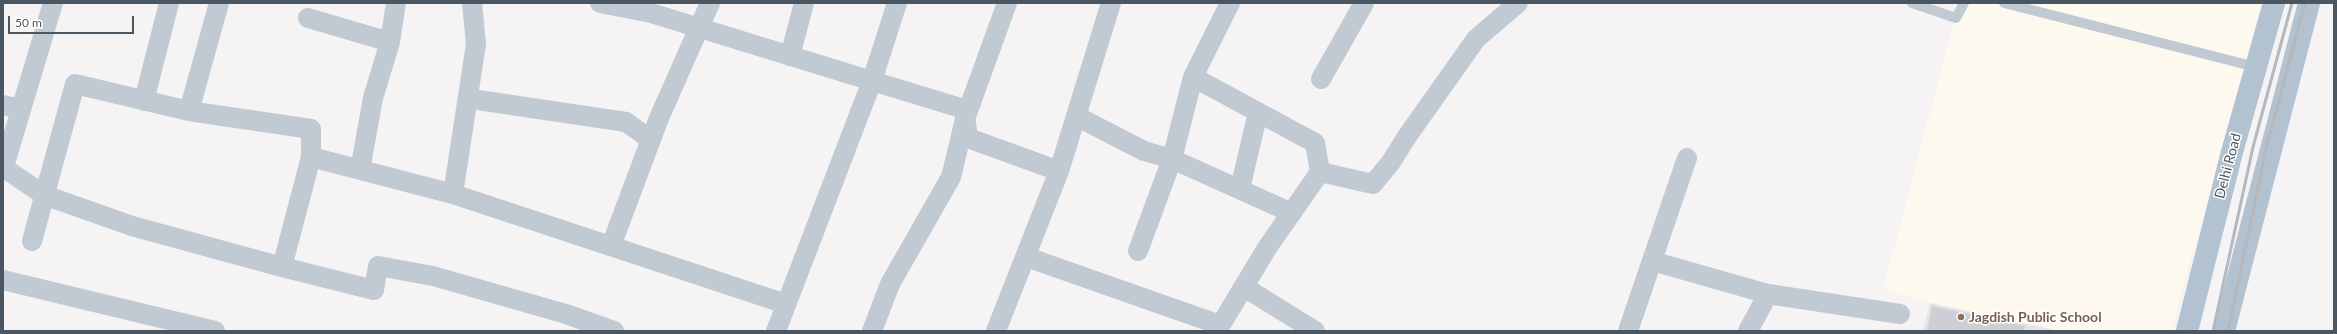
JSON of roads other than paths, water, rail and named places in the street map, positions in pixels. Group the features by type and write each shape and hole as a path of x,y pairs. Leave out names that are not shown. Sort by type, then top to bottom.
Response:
{"main road":[{"name":"Delhi Road","path":"2187,331 2208,240 2274,3"},
{"path":"2224,331 2309,3"}],"street":[{"path":"53,3 12,107 3,169 44,195 132,226 282,267 374,290 378,266 433,276 566,314 614,331"},
{"path":"144,101 169,3"},
{"path":"189,111 219,3"},
{"path":"360,170 373,98 390,42 396,3"},
{"path":"453,194 476,44 472,3"},
{"path":"600,3 651,13 964,110 968,138 1059,171"},
{"path":"612,246 652,140 710,3"},
{"path":"790,56 804,3"},
{"path":"776,331 872,81 897,3"},
{"path":"872,331 890,284 951,177 965,119 1007,3"},
{"path":"996,331 1059,171 1111,3"},
{"path":"1138,251 1172,159 1193,77 1230,3"},
{"path":"1321,79 1364,3"},
{"path":"1320,172 1373,184 1391,162 1408,135 1476,39 1518,3"},
{"path":"308,18 390,42"},
{"path":"1035,260 1218,328 1267,248 1320,172 1315,143 1193,77"},
{"path":"32,241 75,84 189,111 311,130 311,158 282,267"},
{"path":"478,100 626,122 652,140"},
{"path":"1240,189 1258,112"},
{"path":"1076,116 1144,151 1172,159 1292,213"},
{"path":"311,158 453,194 786,304"},
{"path":"1628,331 1687,158"},
{"path":"1652,262 1768,294 1900,314"},
{"path":"3,280 215,331"},
{"path":"1244,287 1315,331"},
{"path":"1748,331 1768,294"}],"lane":[{"path":"1912,3 1956,18 1964,3"},
{"path":"2004,3 2256,67"}],"railway":[{"path":"2213,331 2253,147 2292,3"},
{"path":"2228,331 2266,149 2305,3"}],"place":[{"name":"Jagdish Public School","path":"1961,317"}]}
